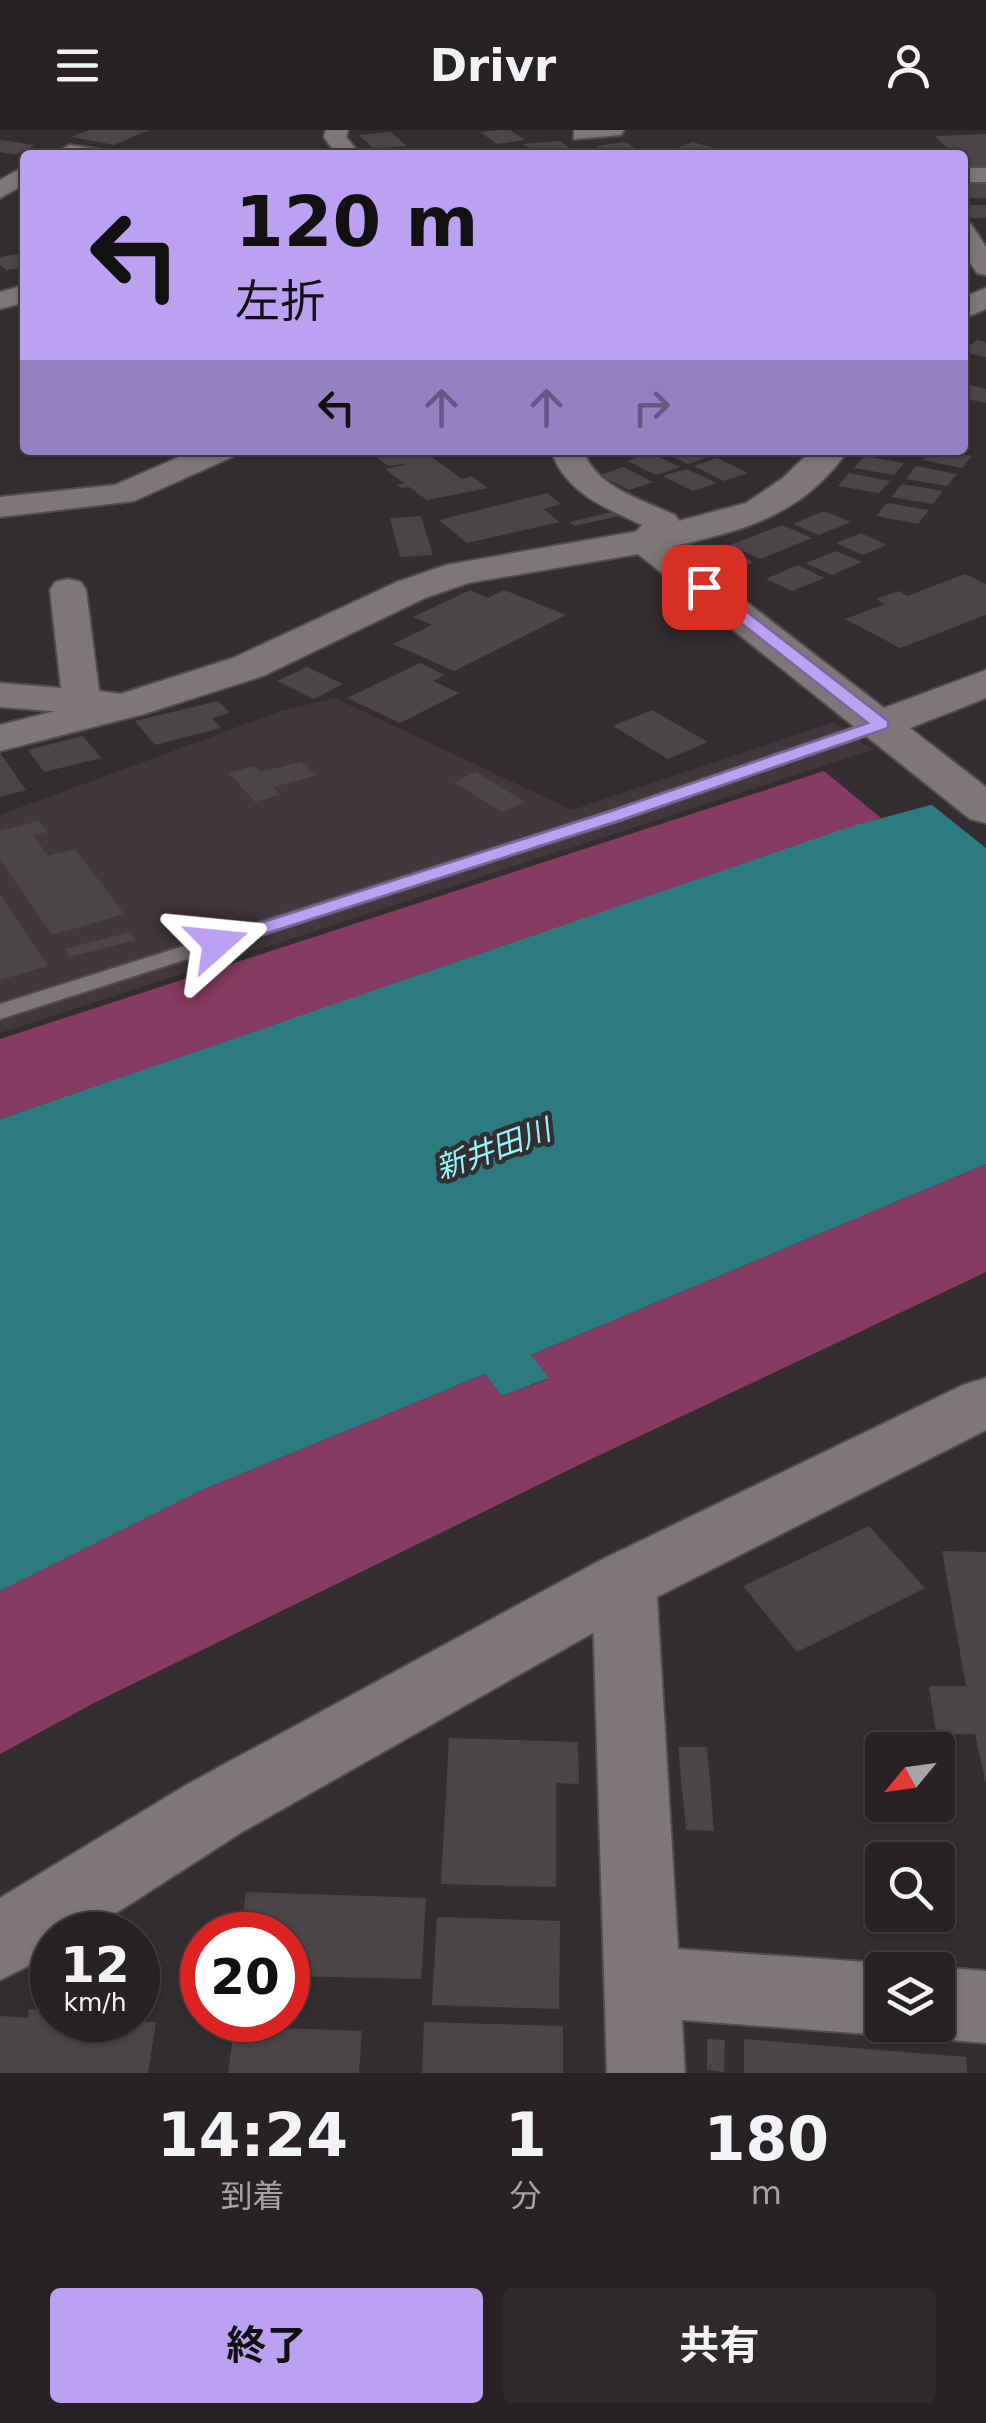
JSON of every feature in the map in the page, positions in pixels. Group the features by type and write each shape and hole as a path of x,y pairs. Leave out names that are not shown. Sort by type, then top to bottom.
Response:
{"street":[{"path":"584,140 613,130"},
{"path":"0,192 20,176"},
{"path":"968,238 986,267"},
{"path":"0,507 122,494 211,455"},
{"path":"568,455 570,467 590,485 663,522 646,541"},
{"path":"0,738 129,705 248,667 411,590 460,573 646,541 708,528 759,511 796,486 826,455"},
{"path":"646,541 986,810"},
{"path":"68,590 81,699"},
{"path":"896,737 986,683"},
{"path":"0,694 129,705"},
{"path":"0,1942 215,1808 624,1581 986,1402"},
{"path":"624,1581 646,2073"},
{"path":"644,1982 865,1999"},
{"path":"955,2005 986,2007"}],"lane":[{"path":"0,1012 615,816 896,737"}],"shaded area":[{"path":"335,698 572,810 834,722 873,750 0,1033 0,815 281,711"},
{"path":"824,771 881,818 0,1119 0,1039"},
{"path":"986,1164 986,1272 585,1462 92,1704 0,1754 0,1591 202,1490 485,1374 502,1396 548,1379 531,1355"}],"water":[{"name":"新井田川","path":"986,790 986,1164 531,1355 549,1378 502,1396 485,1374 202,1490 0,1591 0,1119 849,827"}],"pier":[{"path":"986,785 986,848 927,801"}],"building":[{"path":"89,130 149,130 114,145 71,137"},
{"path":"510,130 525,140 497,144 480,132"},
{"path":"390,132 407,146 374,149 359,135"},
{"path":"986,134 986,172 968,172 968,150 929,150 948,149 935,136"},
{"path":"0,140 35,145 15,155 0,152"},
{"path":"560,141 570,148 534,150 522,144"},
{"path":"625,142 639,150 603,150 596,146"},
{"path":"693,142 717,149 714,150 672,150"},
{"path":"971,179 986,179 986,198 968,198 968,183 974,183"},
{"path":"968,205 986,205 986,218 969,218"},
{"path":"20,253 20,268 6,270 0,265 0,257"},
{"path":"977,340 986,342 986,357 968,353 968,347"},
{"path":"968,384 986,389 986,403 968,399"},
{"path":"373,455 429,455 462,479 472,476 488,488 427,500 409,487 397,485 404,483 385,469 412,463 388,466"},
{"path":"654,455 680,467 656,475 627,461"},
{"path":"669,455 711,456 688,464"},
{"path":"926,455 972,456 962,468 922,460"},
{"path":"864,456 904,463 894,475 854,468"},
{"path":"717,458 748,473 724,481 694,466"},
{"path":"916,466 957,474 947,486 906,479"},
{"path":"623,467 653,482 629,490 600,475"},
{"path":"686,469 717,483 693,491 663,476"},
{"path":"849,473 890,481 879,493 838,486"},
{"path":"902,484 943,491 933,504 891,497"},
{"path":"547,493 561,504 543,509 560,522 467,543 439,520"},
{"path":"887,503 929,510 918,524 876,516"},
{"path":"824,511 851,522 819,535 793,524"},
{"path":"612,512 618,516 575,526 569,522"},
{"path":"421,516 433,555 400,557 390,518"},
{"path":"782,525 812,538 760,559 730,545"},
{"path":"861,533 887,545 863,555 836,543"},
{"path":"836,551 862,562 832,575 806,563"},
{"path":"735,553 754,562 737,569 719,560"},
{"path":"798,565 824,578 792,591 766,579"},
{"path":"965,574 986,584 986,615 900,648 845,619 885,604 876,599 899,591 907,596"},
{"path":"470,590 488,598 504,590 566,615 454,671 393,644 432,625 413,617"},
{"path":"420,663 445,675 433,681 459,693 400,723 347,698"},
{"path":"307,667 343,684 314,699 277,681"},
{"path":"218,701 230,713 212,718 221,728 155,745 135,721"},
{"path":"652,710 708,742 668,759 613,726"},
{"path":"83,736 101,758 44,772 28,750"},
{"path":"0,753 26,790 0,797"},
{"path":"301,762 315,776 273,787 280,795 255,802 229,773 254,766 260,772"},
{"path":"476,772 525,802 502,812 454,782"},
{"path":"39,821 47,832 33,835 48,856 75,849 124,914 52,935 0,859 0,831"},
{"path":"0,894 48,966 0,980"},
{"path":"130,932 136,940 70,957 65,949"},
{"path":"869,1526 925,1588 797,1652 743,1586"},
{"path":"942,1551 986,1552 986,1784 975,1734 936,1732 929,1686 966,1686"},
{"path":"449,1738 578,1742 579,1784 556,1783 556,1887 441,1884"},
{"path":"678,1747 707,1747 714,1831 686,1830"},
{"path":"246,1892 426,1898 421,1979 310,1976 310,1912 243,1912"},
{"path":"437,1917 560,1921 559,2009 432,2005"},
{"path":"30,2009 30,2042 153,2042 148,2073 0,2073 0,2016 28,2018"},
{"path":"424,2022 563,2026 563,2073 422,2073"},
{"path":"310,2029 362,2031 359,2073 228,2073 232,2042 310,2042"},
{"path":"707,2039 725,2040 724,2072 707,2070"},
{"path":"744,2039 966,2057 967,2073 744,2073"}],"route":[{"path":"217,943 615,816 882,724 704,587"}]}
